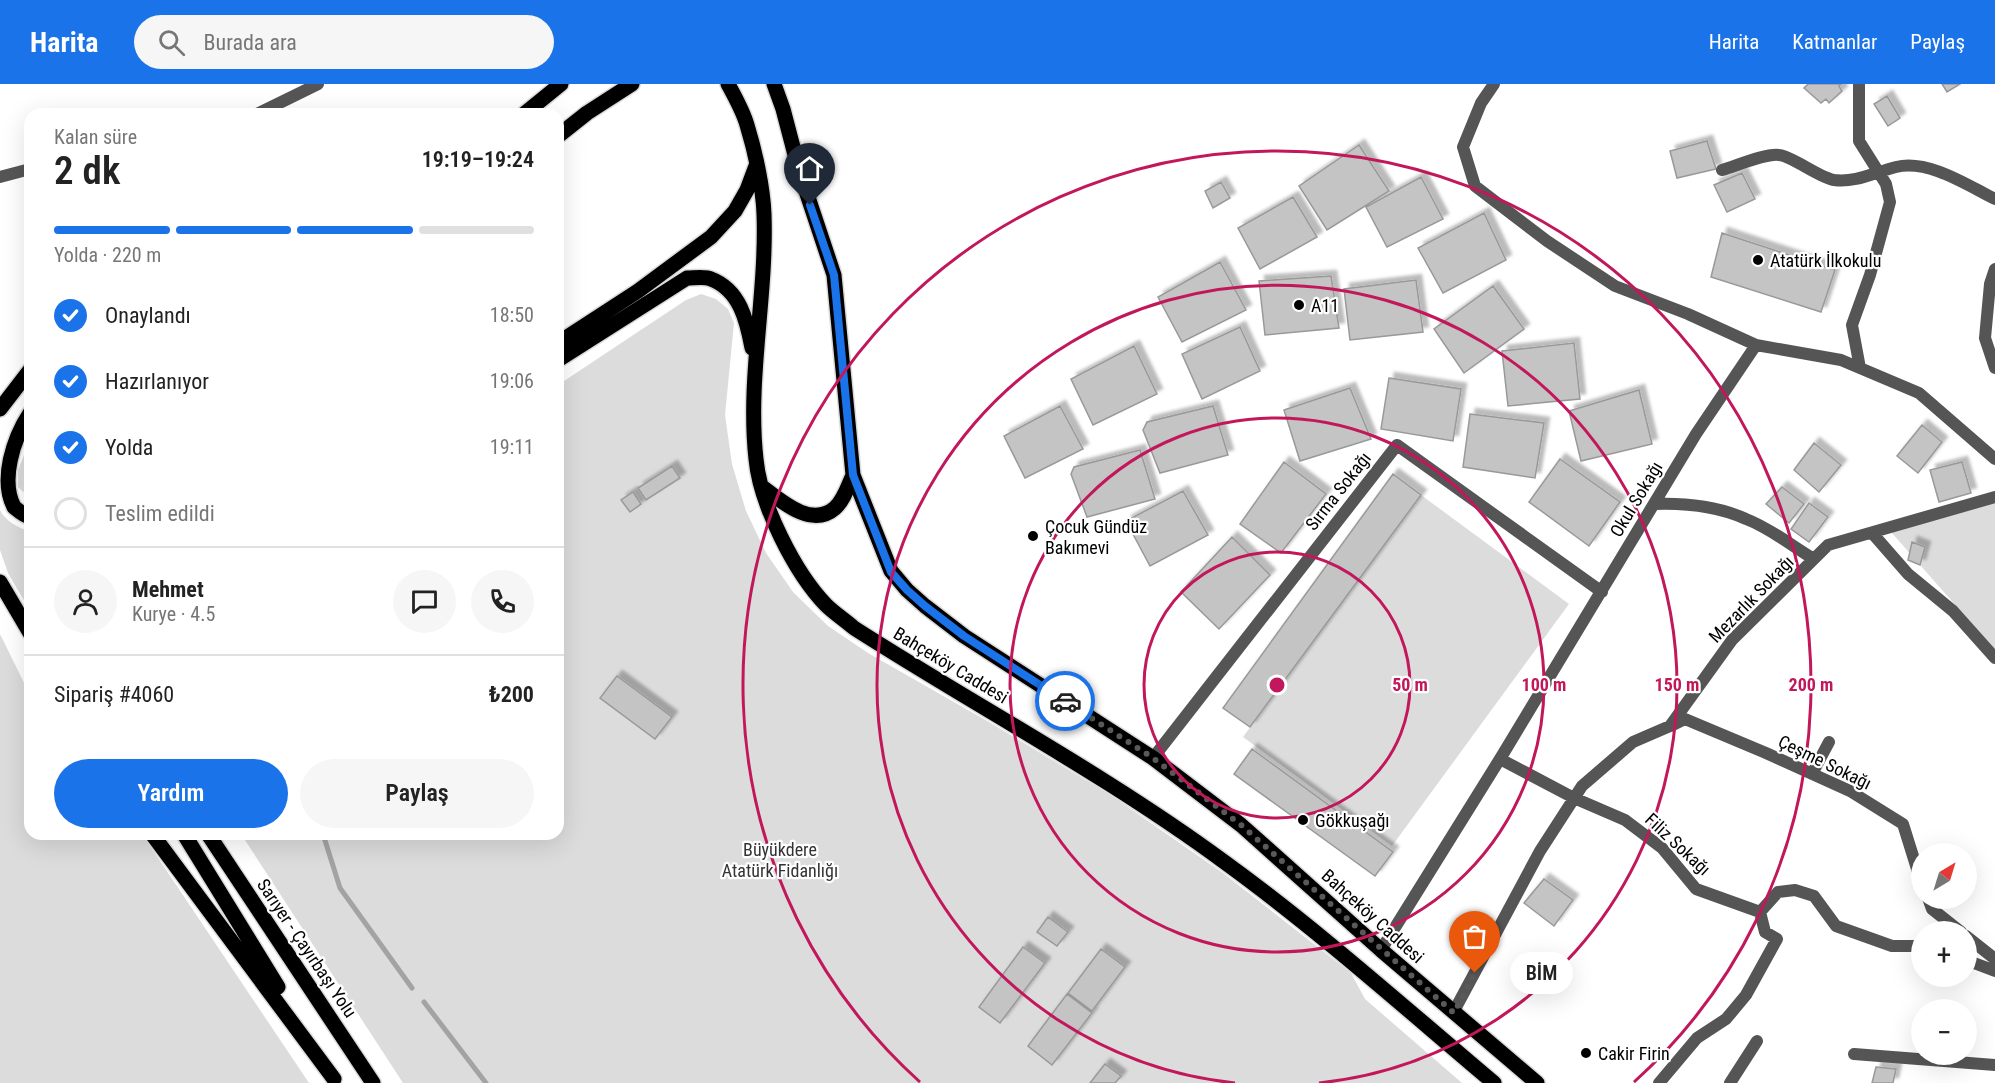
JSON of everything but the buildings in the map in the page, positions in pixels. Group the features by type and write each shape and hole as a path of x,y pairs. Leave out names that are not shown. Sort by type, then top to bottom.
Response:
{"main road":[{"path":"531,108 561,84"},
{"path":"564,131 587,113 632,84"},
{"name":"Bahçeköy Caddesi","path":"728,84 747,124 764,213 762,292 756,369 754,436 756,460 761,486 785,548 826,605 854,628 1090,772 1223,860 1363,972 1494,1083"},
{"name":"Bahçeköy Caddesi","path":"774,84 834,275 853,475 891,572 907,590 964,636 1153,758 1241,825 1381,950 1537,1083"},
{"path":"564,339 638,291 711,237 735,212 756,166"},
{"path":"564,356 687,278 710,278 737,299 748,328 756,369"},
{"path":"0,410 24,378"},
{"path":"24,424 1,470 2,490 24,514"},
{"path":"761,486 789,507 808,515 822,515 834,508 842,499 853,475"},
{"path":"0,582 24,623"},
{"path":"156,840 335,1081"},
{"path":"188,840 335,1081"},
{"name":"Sarıyer - Çayırbaşı Yolu","path":"212,840 373,1083"}],"street":[{"path":"1494,84 1481,103 1463,147 1474,186 1547,241 1615,286 1688,314 1756,345 1841,360 1919,393 1995,459"},
{"path":"1859,84 1859,141 1886,184 1890,202 1870,275 1852,325 1860,368"},
{"path":"269,108 314,85"},
{"path":"1722,170 1751,160 1780,154 1832,180 1855,180 1898,166 1913,165 1927,167 1995,199"},
{"path":"0,177 24,171"},
{"path":"1995,269 1990,285 1985,338 1995,368"},
{"name":"Okul Sokağı","path":"1381,950 1602,592 1696,434 1756,345"},
{"name":"Sırma Sokağı","path":"1153,758 1397,445 1602,592"},
{"name":"Mezarlık Sokağı","path":"1670,726 1732,640 1828,545 1873,534 1995,496"},
{"path":"1655,504 1682,503 1720,510 1748,519 1814,560"},
{"path":"1873,534 1908,574 1953,611 1995,658"},
{"name":"Çeşme Sokağı","path":"1670,726 1685,719 1850,791 1903,824 1911,850"},
{"path":"1454,1013 1540,851 1582,786 1633,742 1670,726"},
{"path":"1812,774 1829,742"},
{"name":"Filiz Sokağı","path":"1500,759 1574,798 1625,820 1662,848 1696,889 1760,912"},
{"path":"1659,1083 1697,1038 1726,1020 1746,995 1777,939 1766,932 1760,912 1778,892 1795,890 1814,896 1836,926 1892,946 1911,946"},
{"path":"1932,909 1947,921"},
{"path":"1977,945 1995,959"},
{"path":"1977,964 1995,971"},
{"path":"1730,1083 1757,1041"},
{"path":"1854,1054 1995,1065"}],"green space":[{"name":"Büyükdere Atatürk Fidanlığı","path":"701,294 716,299 728,309 734,323 725,415 732,464 746,511 766,553 793,592 828,626 868,653 1109,794 1223,873 1351,973 1365,999 1462,1083 403,1083 245,840 564,840 564,381 686,300"},
{"path":"24,455 24,492 18,487 18,470"},
{"path":"1421,495 1569,604 1392,846 1243,737"},
{"path":"1995,501 1995,650 1891,532"},
{"path":"0,510 9,521 24,529 24,601 8,573 0,550"},
{"path":"0,634 24,683 24,840 146,840 309,1083 0,1083"}],"waterway":[{"path":"325,840 340,888 412,988"},
{"path":"424,1002 486,1083"}],"way so far":[{"path":"1065,701 1153,758 1241,825 1454,1013 1475,973"}],"place":[{"name":"Atatürk İlkokulu","path":"1758,260"},
{"name":"A11","path":"1299,305"},
{"name":"Çocuk Gündüz Bakımevi","path":"1033,536"},
{"name":"Gökkuşağı","path":"1303,820"},
{"name":"BİM","path":"1475,973"},
{"name":"Cakir Firin","path":"1586,1053"}],"route":[{"path":"810,205 834,275 853,475 891,572 925,606 964,636 1065,701"}]}
